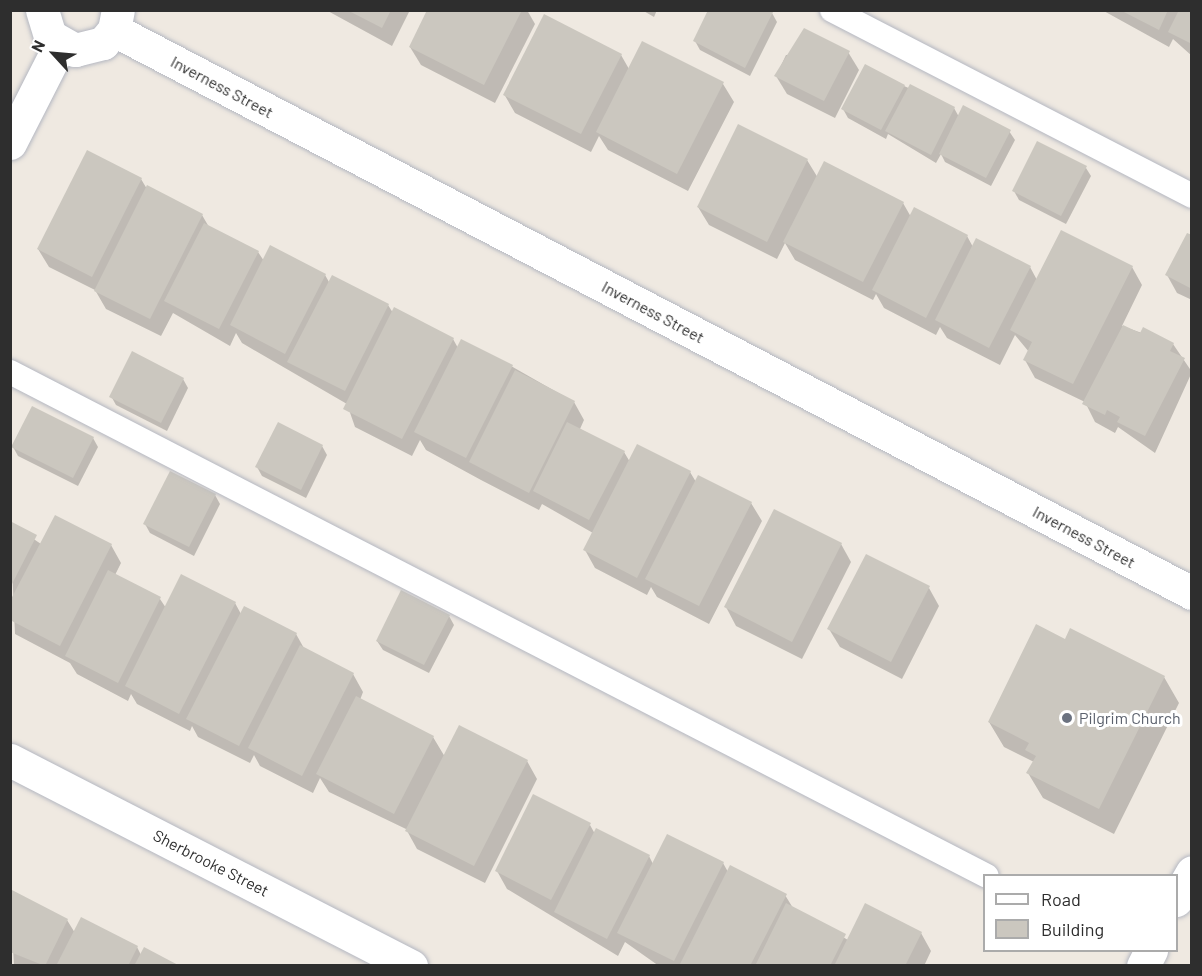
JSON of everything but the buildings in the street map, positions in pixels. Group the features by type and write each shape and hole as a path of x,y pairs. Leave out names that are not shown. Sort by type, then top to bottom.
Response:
{"street":[{"path":"42,10 50,36 60,45 90,50 116,20"},
{"name":"Inverness Street","path":"116,20 1191,593"},
{"path":"10,143 60,45"},
{"name":"Sherbrooke Street","path":"10,760 411,966"},
{"path":"1178,896 1191,872"}],"lane":[{"path":"832,10 1191,196"},
{"path":"10,372 983,874"}],"place":[{"name":"Pilgrim Church","path":"1067,718"}]}
